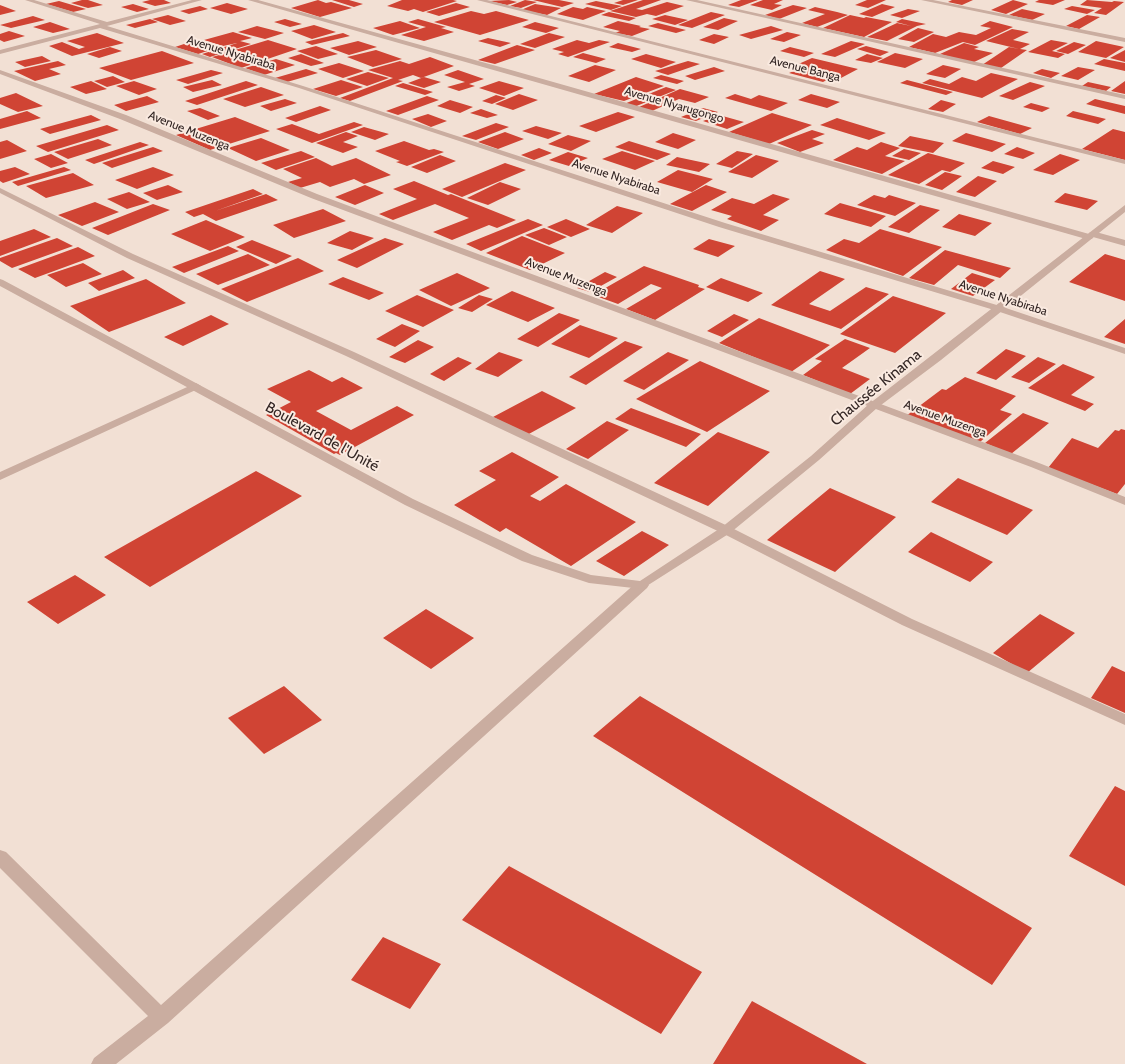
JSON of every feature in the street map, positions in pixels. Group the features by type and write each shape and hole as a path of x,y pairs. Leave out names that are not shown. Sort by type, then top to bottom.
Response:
{"street":[{"name":"Avenue Nyabiraba","path":"28,0 302,87 722,225 997,308 1125,351"},
{"path":"0,52 199,0"},
{"name":"Avenue Nyarugongo","path":"251,0 1125,243"},
{"name":"Avenue Banga","path":"480,0 1125,162"},
{"path":"689,0 1125,97"},
{"path":"924,0 1125,40"},
{"name":"Avenue Muzenga","path":"0,72 123,117 314,196 1034,465 1125,501"},
{"path":"0,190 130,256 350,354 726,530 907,622 1125,720"},
{"name":"Chaussée Kinama","path":"101,1064 161,1017 642,585 726,530 815,458 873,406 937,358 997,308 1125,208"},
{"name":"Boulevard de l'Unité","path":"0,282 408,502 528,558 589,579 642,585"},
{"path":"0,476 196,386"},
{"path":"0,857 161,1017"}],"building":[{"path":"82,0 103,5 88,8 71,3"},
{"path":"164,0 171,3 155,6 142,2"},
{"path":"318,0 352,8 320,17 291,8"},
{"path":"332,0 349,0 363,4 354,7"},
{"path":"402,0 457,1 423,12 387,6"},
{"path":"509,0 517,2 507,5 489,1"},
{"path":"525,0 537,2 521,8 510,6"},
{"path":"533,0 559,0 574,3 562,7"},
{"path":"623,0 638,0 623,5 614,3"},
{"path":"643,0 661,0 636,9 642,10 667,2 684,6 656,16 647,14 636,17 610,11"},
{"path":"741,0 758,0 739,7 728,5"},
{"path":"763,0 783,0 774,4 782,5 772,10 750,5"},
{"path":"867,0 886,0 868,8 855,5"},
{"path":"952,0 973,0 962,5 948,2"},
{"path":"1013,0 1028,4 1006,14 991,10"},
{"path":"1039,0 1065,0 1053,5 1035,2"},
{"path":"1087,0 1124,2 1106,15 1094,13 1102,8 1080,5"},
{"path":"59,1 86,9 73,12 46,4"},
{"path":"596,1 622,6 611,10 585,4"},
{"path":"227,3 248,9 231,14 210,8"},
{"path":"456,3 470,7 439,16 426,12"},
{"path":"133,4 149,9 137,12 121,7"},
{"path":"535,4 561,8 547,15 521,10"},
{"path":"882,4 895,7 872,17 859,14"},
{"path":"0,5 16,11 0,15"},
{"path":"793,5 807,8 779,19 765,15"},
{"path":"200,6 208,9 189,14 180,11"},
{"path":"1072,6 1095,10 1087,14 1064,9"},
{"path":"573,7 583,9 587,7 606,11 583,20 557,14"},
{"path":"815,7 848,15 817,27 802,23 825,14 808,10"},
{"path":"908,9 920,11 902,18 890,15"},
{"path":"1022,9 1045,14 1032,20 1009,15"},
{"path":"471,11 484,14 496,11 529,20 480,35 434,22"},
{"path":"609,12 636,18 629,21 601,15"},
{"path":"711,12 725,15 692,28 678,25"},
{"path":"168,15 186,21 170,25 152,19"},
{"path":"665,15 688,20 675,25 652,19"},
{"path":"850,15 892,22 864,37 823,28"},
{"path":"1087,15 1100,17 1079,29 1066,26"},
{"path":"33,16 45,20 11,28 0,25"},
{"path":"724,18 738,21 718,30 703,27"},
{"path":"150,19 158,22 135,28 126,25"},
{"path":"285,19 302,24 290,27 274,22"},
{"path":"418,19 446,27 441,28 454,32 424,41 401,35 426,27 408,22"},
{"path":"902,19 926,24 917,26 887,41 867,37 897,23 911,26 896,22"},
{"path":"400,21 420,28 393,35 373,28"},
{"path":"618,21 650,29 632,36 615,33 620,31 603,27"},
{"path":"990,21 1013,27 975,45 963,42 935,53 909,47 933,34 946,37 959,32 976,35 991,28 980,26"},
{"path":"50,22 70,29 53,33 33,27"},
{"path":"535,22 559,28 546,33 522,27"},
{"path":"658,23 686,30 676,33 648,26"},
{"path":"314,25 336,32 312,39 291,31"},
{"path":"257,26 284,33 265,39 238,32"},
{"path":"771,26 783,30 751,39 739,35"},
{"path":"918,28 934,32 914,42 898,39"},
{"path":"1012,29 1029,32 1013,40 1030,44 1020,49 1027,50 1001,68 982,65 1009,47 1019,49 986,41"},
{"path":"9,31 25,36 4,42 0,40 0,34"},
{"path":"233,32 252,38 240,41 251,44 210,57 202,54 237,43 223,46 204,40"},
{"path":"787,32 801,35 784,42 770,39"},
{"path":"97,33 124,43 72,56 49,46 62,42 79,49 85,47 67,41"},
{"path":"343,33 350,36 312,45 305,42"},
{"path":"549,33 565,37 535,48 520,44"},
{"path":"714,34 729,37 714,44 699,40"},
{"path":"488,38 511,43 500,47 478,41"},
{"path":"196,40 220,47 198,54 175,47"},
{"path":"268,40 297,49 241,68 212,57 230,52 245,57 252,55 235,50"},
{"path":"577,40 589,43 599,40 610,42 568,57 558,54 564,52 552,49"},
{"path":"1051,40 1068,43 1052,51 1065,54 1058,58 1028,52"},
{"path":"358,41 377,47 349,55 330,48"},
{"path":"851,41 865,44 835,57 821,54"},
{"path":"1096,41 1124,47 1106,58 1078,52"},
{"path":"1074,42 1086,45 1068,54 1056,51"},
{"path":"618,43 641,49 632,52 609,47"},
{"path":"964,43 979,47 974,49 993,53 972,63 940,54"},
{"path":"517,45 535,50 495,64 478,60"},
{"path":"316,46 338,54 318,59 297,51"},
{"path":"866,46 889,52 880,56 857,49"},
{"path":"110,47 122,51 99,58 87,54"},
{"path":"790,47 814,53 804,57 780,51"},
{"path":"376,50 402,59 373,67 347,57"},
{"path":"1125,50 1125,62 1110,58"},
{"path":"162,51 194,63 131,80 99,68"},
{"path":"583,53 606,59 596,63 573,57"},
{"path":"895,53 923,59 905,68 877,62"},
{"path":"301,54 324,63 311,66 288,58"},
{"path":"646,54 676,62 661,68 631,59"},
{"path":"867,54 883,58 871,63 855,60"},
{"path":"42,56 51,61 25,67 15,62"},
{"path":"430,57 454,66 421,78 413,75 398,80 403,81 350,101 340,98 393,78 368,70 400,61 409,64"},
{"path":"812,58 858,69 841,78 834,76 823,82 789,73 801,68 794,66"},
{"path":"276,59 295,65 264,75 245,68"},
{"path":"1104,59 1125,63 1125,71 1094,64"},
{"path":"58,61 66,65 49,69 61,74 35,81 14,71"},
{"path":"688,61 700,64 668,75 655,71"},
{"path":"339,63 364,71 343,78 318,69"},
{"path":"595,65 616,70 589,82 568,76"},
{"path":"943,65 961,69 945,78 926,74"},
{"path":"714,67 725,71 695,80 685,76"},
{"path":"1078,67 1095,70 1078,80 1061,76"},
{"path":"306,69 318,73 287,82 275,78"},
{"path":"1042,69 1060,73 1051,78 1033,73"},
{"path":"211,70 223,73 188,84 176,80"},
{"path":"458,70 484,79 469,84 475,86 459,91 447,87 465,82 444,75"},
{"path":"368,72 389,78 367,86 346,79"},
{"path":"991,73 1018,79 982,98 922,83 930,79 949,84 962,77 976,81"},
{"path":"661,75 684,81 677,84 653,78"},
{"path":"113,76 125,82 107,87 94,81"},
{"path":"424,77 441,82 424,88 408,83"},
{"path":"636,77 664,86 624,101 594,94"},
{"path":"212,80 222,85 193,92 183,87"},
{"path":"341,80 363,87 336,96 313,89"},
{"path":"907,80 953,92 946,95 900,83"},
{"path":"91,81 107,89 86,94 70,87"},
{"path":"134,81 157,89 139,95 116,86"},
{"path":"246,81 258,85 197,105 185,101"},
{"path":"499,81 524,88 504,96 479,88"},
{"path":"1125,81 1125,94 1111,91"},
{"path":"1030,82 1045,86 1013,100 999,96"},
{"path":"1088,82 1111,87 1106,91 1082,86"},
{"path":"403,83 433,92 425,95 395,86"},
{"path":"261,87 284,95 245,107 223,99"},
{"path":"666,87 676,90 634,107 624,104"},
{"path":"680,89 709,97 695,103 679,99 652,111 639,107"},
{"path":"16,93 43,106 18,112 0,104 0,98"},
{"path":"519,94 538,100 513,110 495,104"},
{"path":"735,94 751,99 759,95 788,103 771,111 725,98"},
{"path":"811,94 840,102 827,108 798,100"},
{"path":"496,95 506,98 492,104 482,101"},
{"path":"147,96 159,102 126,111 114,105"},
{"path":"427,96 439,100 398,115 386,111"},
{"path":"285,99 297,103 271,111 260,106"},
{"path":"1095,99 1125,106 1125,114 1086,104"},
{"path":"450,100 473,107 460,113 437,106"},
{"path":"941,100 956,104 943,112 928,109"},
{"path":"1031,103 1050,108 1042,112 1023,107"},
{"path":"320,106 331,110 296,122 285,118"},
{"path":"200,108 220,116 208,120 187,111"},
{"path":"703,108 718,112 696,121 681,117"},
{"path":"481,109 498,115 487,118 470,113"},
{"path":"27,111 41,118 0,129 0,119"},
{"path":"1073,111 1106,119 1098,124 1066,116"},
{"path":"618,112 635,117 596,132 579,126"},
{"path":"772,113 812,125 769,144 729,132"},
{"path":"428,114 447,121 431,127 412,119"},
{"path":"91,115 101,120 50,134 40,129"},
{"path":"719,115 744,122 727,129 703,121"},
{"path":"989,116 1032,128 1020,134 977,122"},
{"path":"235,117 270,131 210,150 176,135"},
{"path":"837,118 886,133 869,140 820,125"},
{"path":"354,122 363,125 312,143 276,129 292,124 319,134"},
{"path":"496,123 509,127 476,140 462,136"},
{"path":"107,125 119,130 48,152 36,146"},
{"path":"536,126 562,133 548,139 522,131"},
{"path":"364,127 389,134 375,140 351,132"},
{"path":"1113,129 1125,132 1125,160 1082,149"},
{"path":"812,130 825,134 812,139 824,143 800,152 777,143"},
{"path":"346,132 358,136 343,142 358,147 343,153 316,143"},
{"path":"505,132 524,139 498,149 478,142"},
{"path":"673,133 696,140 678,149 655,142"},
{"path":"966,133 1006,144 992,152 952,141"},
{"path":"568,135 591,141 571,151 548,144"},
{"path":"910,136 944,143 933,153 898,146"},
{"path":"261,138 290,150 256,161 228,148"},
{"path":"98,139 112,145 68,159 54,152"},
{"path":"7,140 27,151 0,159 0,142"},
{"path":"404,141 429,150 434,149 444,152 407,166 396,162 400,161 375,151"},
{"path":"629,141 671,154 657,160 615,147"},
{"path":"140,142 149,145 94,164 85,160"},
{"path":"881,142 900,148 885,156 905,161 882,174 833,160 857,147 867,150"},
{"path":"153,147 163,151 112,168 102,163"},
{"path":"1017,147 1035,153 1023,159 1004,154"},
{"path":"539,148 552,153 534,160 521,155"},
{"path":"904,149 921,153 909,160 892,156"},
{"path":"301,151 315,157 276,170 261,163"},
{"path":"622,151 655,161 635,170 602,159"},
{"path":"737,151 753,154 732,168 716,164"},
{"path":"568,152 588,158 569,166 549,160"},
{"path":"928,153 965,163 950,172 942,170 919,184 888,175"},
{"path":"51,154 68,163 51,168 34,159"},
{"path":"1060,154 1080,160 1053,175 1033,170"},
{"path":"440,155 456,161 427,173 411,167"},
{"path":"756,155 779,161 752,178 728,172"},
{"path":"677,157 710,164 699,172 666,165"},
{"path":"316,158 332,166 356,158 391,175 364,184 354,179 330,187 320,182 300,188 288,182 302,178 283,169"},
{"path":"993,161 1015,167 1003,174 981,168"},
{"path":"505,163 526,170 462,197 442,189"},
{"path":"15,167 30,174 3,183 0,181 0,171"},
{"path":"64,167 71,170 18,186 12,182"},
{"path":"153,167 174,175 137,189 115,180"},
{"path":"678,170 713,179 692,192 657,182"},
{"path":"945,172 962,176 942,190 925,185"},
{"path":"73,173 94,185 46,198 26,186"},
{"path":"978,176 997,181 975,197 956,192"},
{"path":"414,181 516,220 497,228 489,225 452,240 433,232 469,218 435,204 393,220 379,214 417,199 393,189"},
{"path":"500,182 521,189 488,205 467,198"},
{"path":"168,185 183,192 157,200 143,193"},
{"path":"365,185 384,193 355,205 335,197"},
{"path":"706,185 727,192 692,211 670,204"},
{"path":"253,189 263,194 215,211 266,194 278,200 216,221 203,214 194,217 185,212"},
{"path":"129,192 150,202 127,209 107,199"},
{"path":"1065,193 1098,201 1087,210 1054,202"},
{"path":"773,194 790,199 763,215 779,220 761,231 727,219 732,216 711,210 732,198 754,204"},
{"path":"874,195 885,198 889,195 916,203 895,216 857,205"},
{"path":"95,202 119,212 82,226 58,215"},
{"path":"840,203 886,216 871,227 824,214"},
{"path":"153,204 170,210 108,235 92,228"},
{"path":"920,205 940,210 909,233 888,227"},
{"path":"617,206 643,213 612,233 586,225"},
{"path":"323,209 346,221 294,238 273,225"},
{"path":"959,214 992,223 975,236 942,227"},
{"path":"528,219 543,225 481,251 466,244"},
{"path":"566,219 590,229 571,237 547,227"},
{"path":"206,220 245,237 210,251 171,234"},
{"path":"544,228 567,237 549,245 525,235"},
{"path":"34,229 51,237 0,256 0,241"},
{"path":"880,229 942,247 903,276 826,250 844,239 859,243"},
{"path":"350,231 374,238 352,250 327,243"},
{"path":"522,236 565,253 530,270 486,253"},
{"path":"57,238 73,246 12,268 0,261 0,258"},
{"path":"385,238 404,244 357,268 337,260"},
{"path":"709,239 735,246 718,257 693,249"},
{"path":"252,240 292,256 276,264 236,247"},
{"path":"228,246 239,251 184,273 172,267"},
{"path":"78,247 95,256 35,278 18,269"},
{"path":"945,250 1011,268 1000,278 958,265 934,285 909,278"},
{"path":"248,254 270,265 218,285 196,274"},
{"path":"1105,254 1125,260 1125,301 1069,282"},
{"path":"298,258 324,271 247,302 221,289"},
{"path":"83,263 102,274 66,287 47,275"},
{"path":"644,266 699,285 698,287 705,289 655,320 626,309 662,288 651,284 618,304 593,295"},
{"path":"123,270 135,278 99,291 88,283"},
{"path":"820,271 845,279 809,304 830,311 866,287 889,294 841,329 771,305"},
{"path":"605,272 617,277 590,292 577,288"},
{"path":"457,273 490,288 451,306 419,290"},
{"path":"972,273 995,280 973,296 951,289"},
{"path":"343,277 384,293 369,300 328,284"},
{"path":"721,278 763,293 748,302 706,287"},
{"path":"146,279 186,303 109,332 70,306"},
{"path":"512,291 555,308 528,322 486,305"},
{"path":"417,295 454,310 423,327 385,311"},
{"path":"479,295 493,299 472,312 458,308"},
{"path":"893,296 946,313 895,353 840,334"},
{"path":"559,313 580,320 538,347 517,339"},
{"path":"734,314 749,320 722,337 707,331"},
{"path":"211,315 229,324 183,346 164,337"},
{"path":"759,318 830,345 791,372 719,343"},
{"path":"1125,319 1125,344 1104,337"},
{"path":"402,324 420,331 395,347 376,339"},
{"path":"580,325 618,338 589,358 551,344"},
{"path":"845,339 870,348 842,368 870,379 850,394 803,375 822,361 815,359"},
{"path":"418,340 434,347 405,363 389,357"},
{"path":"625,341 643,347 586,385 569,377"},
{"path":"1006,349 1026,356 996,380 976,373"},
{"path":"499,352 523,360 498,377 475,369"},
{"path":"668,352 689,360 644,390 623,381"},
{"path":"458,357 472,363 444,381 430,374"},
{"path":"1038,357 1056,364 1029,383 1011,377"},
{"path":"700,361 770,391 707,432 636,399"},
{"path":"1063,364 1095,377 1071,395 1094,404 1085,411 1028,388"},
{"path":"309,370 332,382 342,377 363,388 316,411 351,430 397,406 414,415 340,455 334,454 266,415 291,402 267,389"},
{"path":"965,377 1016,396 1000,410 1012,414 980,442 906,416 942,389 946,390"},
{"path":"542,391 576,408 527,435 493,417"},
{"path":"631,408 701,434 686,447 615,419"},
{"path":"1023,413 1049,423 1011,454 985,443"},
{"path":"607,421 629,430 588,459 566,449"},
{"path":"1121,429 1125,430 1125,484 1117,494 1048,468 1072,438 1098,448 1115,430 1119,431"},
{"path":"718,432 770,452 708,506 654,483"},
{"path":"512,452 559,477 530,496 540,501 566,484 636,522 571,566 506,528 500,532 454,505 496,480 479,471"},
{"path":"256,471 302,496 150,587 104,557"},
{"path":"958,478 1033,510 1007,535 931,502"},
{"path":"830,488 896,517 835,572 767,540"},
{"path":"642,531 669,545 624,576 596,561"},
{"path":"931,532 993,562 970,582 908,552"},
{"path":"75,575 106,595 58,624 27,602"},
{"path":"426,609 474,638 431,669 383,638"},
{"path":"1040,614 1075,633 1027,673 993,653"},
{"path":"1112,666 1125,672 1125,713 1091,698"},
{"path":"284,686 322,720 264,754 228,718"},
{"path":"640,696 1032,928 992,985 593,736"},
{"path":"1115,786 1125,791 1125,886 1069,856"},
{"path":"509,866 702,972 661,1034 462,920"},
{"path":"383,937 441,964 410,1009 351,980"},
{"path":"752,1001 867,1064 713,1064"}]}
